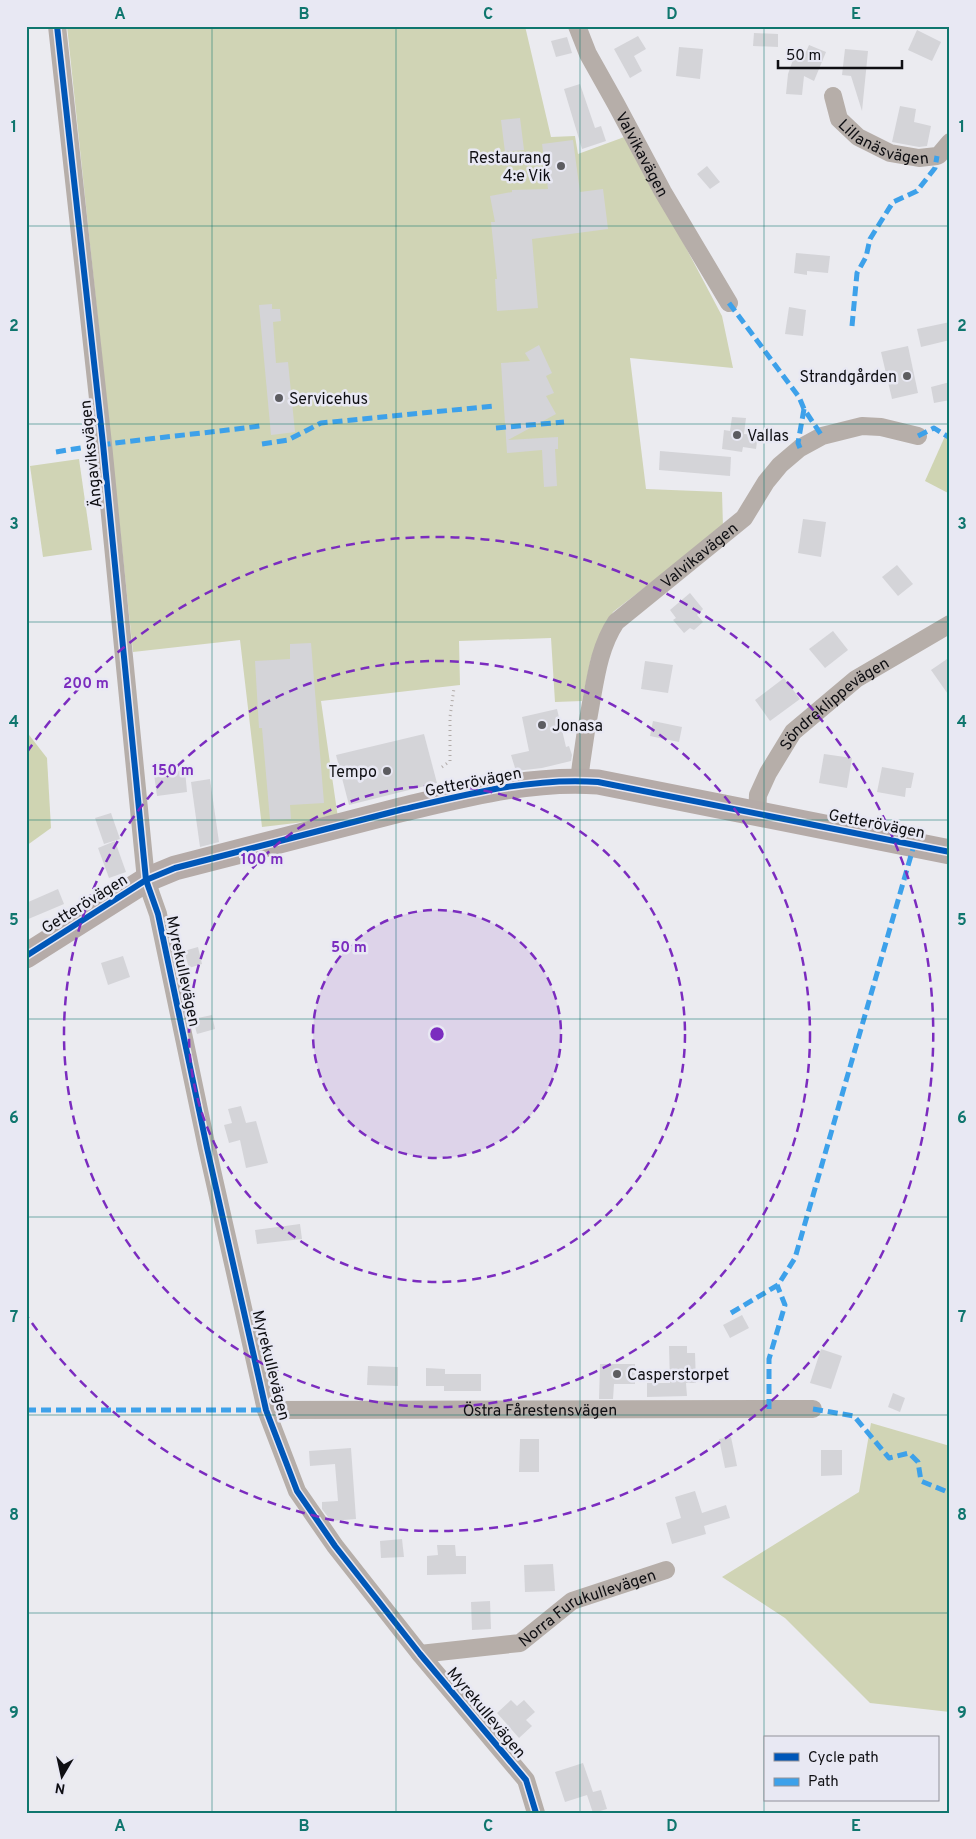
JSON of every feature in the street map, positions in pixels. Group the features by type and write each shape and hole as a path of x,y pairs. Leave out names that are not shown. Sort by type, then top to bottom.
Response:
{"street":[{"name":"Ängaviksvägen","path":"57,26 102,434 146,880"},
{"name":"Valvikavägen","path":"577,26 588,54 663,192 729,303"},
{"name":"Lillanäsvägen","path":"833,96 839,119 858,137 890,153 919,158 937,156 940,155 950,142"},
{"name":"Valvikavägen","path":"579,781 598,663 609,633 616,622 744,518 766,482 780,465 800,448 822,436 862,426 881,427 918,436"},
{"name":"Söndreklippevägen","path":"757,814 758,795 768,773 793,732 856,679 950,624"},
{"name":"Getterövägen","path":"26,956 146,880 175,868 449,798 530,784 566,780 598,782 950,852"},
{"name":"Myrekullevägen","path":"146,880 158,914 207,1148 266,1410 297,1491 335,1546 420,1654 526,1780 536,1813"},
{"name":"Östra Fårestensvägen","path":"266,1410 813,1408"},
{"name":"Norra Furukullevägen","path":"420,1654 520,1643 572,1600 666,1570"}],"path":[{"path":"442,767 450,762 450,718 454,688"}],"green space":[{"path":"67,26 525,26 551,137 575,136 578,154 627,136 722,316 733,368 630,358 646,489 722,492 723,527 613,612 591,658 582,701 555,702 551,638 459,641 460,685 321,701 338,818 262,827 240,640 133,652"},
{"path":"950,425 950,494 925,481"},
{"path":"79,459 92,550 43,557 30,466"},
{"path":"26,731 47,758 51,828 26,846"},
{"path":"871,1423 950,1446 950,1712 870,1703 785,1618 722,1577 859,1492"}],"building":[{"path":"917,30 941,42 932,61 908,50"},
{"path":"754,33 778,34 778,47 753,46"},
{"path":"638,36 646,49 634,56 642,71 630,78 614,49"},
{"path":"567,37 572,53 556,57 551,41"},
{"path":"809,45 826,52 814,81 804,76 802,95 786,94 788,74 794,57 802,61"},
{"path":"679,47 703,49 700,79 676,76"},
{"path":"845,49 868,51 862,111 851,76 842,75"},
{"path":"580,84 595,128 601,126 606,141 582,149 564,89"},
{"path":"900,106 916,109 914,122 931,126 927,146 919,147 892,142"},
{"path":"520,118 524,150 505,152 501,120"},
{"path":"573,140 580,192 603,189 608,229 532,239 538,308 497,311 495,279 497,279 491,222 495,222 490,196 512,192 512,190 548,189 542,144"},
{"path":"707,166 720,182 710,189 697,174"},
{"path":"796,253 830,256 828,273 807,271 807,275 794,273"},
{"name":"Servicehus","path":"272,304 272,309 280,309 281,321 273,322 276,363 288,362 295,432 271,435 259,305"},
{"path":"789,307 806,310 803,336 785,334"},
{"path":"950,322 950,340 921,347 917,329"},
{"path":"539,345 552,373 546,376 554,393 546,396 556,414 508,440 558,437 558,449 555,449 557,486 544,487 542,450 507,453 501,363 530,361 525,353"},
{"path":"908,346 918,393 892,399 881,352"},
{"path":"950,382 950,400 934,403 931,387"},
{"name":"Vallas","path":"732,417 746,418 744,434 758,435 756,449 743,447 742,452 722,449 724,430 730,431"},
{"path":"660,451 731,457 730,476 659,470"},
{"path":"803,519 826,522 821,557 798,553"},
{"path":"897,565 913,584 898,596 882,577"},
{"path":"690,593 703,609 697,615 703,622 694,630 690,628 684,633 673,620 676,618 670,610"},
{"path":"833,631 848,650 825,668 809,649"},
{"path":"311,643 324,803 290,805 291,819 270,820 262,728 259,728 255,661 290,659 290,644"},
{"path":"950,657 950,697 931,670"},
{"path":"645,661 673,665 668,693 641,689"},
{"path":"784,678 800,699 770,721 755,700"},
{"path":"557,709 566,747 569,746 572,755 571,761 542,768 516,771 511,755 529,751 522,717"},
{"path":"653,721 682,727 679,742 650,736"},
{"name":"Tempo","path":"424,734 437,783 349,805 336,755"},
{"path":"824,754 852,758 847,788 819,783"},
{"path":"882,767 914,773 911,788 906,788 905,797 877,792"},
{"path":"185,770 187,792 157,796 154,774"},
{"path":"210,779 219,842 200,847 191,782"},
{"path":"111,813 120,839 104,844 95,818"},
{"path":"115,841 126,872 109,878 98,848"},
{"path":"58,889 64,904 26,920 26,903"},
{"path":"198,947 202,964 189,968 184,951"},
{"path":"123,956 130,977 108,985 101,963"},
{"path":"212,1015 215,1029 197,1034 193,1019"},
{"path":"241,1106 246,1123 256,1121 268,1163 246,1168 240,1140 229,1143 224,1125 232,1123 228,1109"},
{"path":"300,1224 302,1239 257,1244 255,1230"},
{"path":"742,1315 749,1328 730,1338 723,1325"},
{"path":"669,1346 687,1346 687,1353 695,1353 696,1383 686,1383 687,1396 647,1397 647,1383 670,1383"},
{"path":"821,1349 842,1356 831,1389 810,1383"},
{"name":"Casperstorpet","path":"600,1364 635,1364 635,1384 614,1384 613,1399 599,1399"},
{"path":"368,1366 398,1367 398,1386 367,1385"},
{"path":"426,1368 445,1369 445,1374 481,1374 481,1391 444,1391 444,1386 426,1386"},
{"path":"893,1393 905,1398 900,1412 888,1407"},
{"path":"731,1437 737,1466 725,1468 719,1439"},
{"path":"520,1439 539,1439 539,1472 519,1472"},
{"path":"351,1448 356,1519 331,1521 322,1509 322,1502 338,1501 335,1464 310,1466 309,1451"},
{"path":"821,1450 842,1450 842,1475 821,1476"},
{"path":"695,1491 702,1513 726,1505 730,1518 704,1526 706,1534 672,1544 666,1523 681,1518 675,1497"},
{"path":"402,1539 404,1557 381,1558 380,1541"},
{"path":"437,1545 455,1545 456,1556 466,1556 466,1574 427,1575 427,1556 438,1555"},
{"path":"553,1564 555,1591 525,1592 524,1565"},
{"path":"490,1601 491,1629 472,1630 471,1602"},
{"path":"511,1700 517,1706 524,1700 535,1712 526,1720 532,1726 519,1738 497,1713"},
{"path":"583,1763 593,1792 601,1790 607,1809 593,1813 587,1795 565,1802 555,1772"}],"marked path":[{"path":"852,326 857,273 866,257 870,239 893,202 917,191 935,168 937,156"},
{"path":"729,303 799,397 804,409 822,436"},
{"path":"262,444 288,440 321,423 494,406"},
{"path":"800,448 798,443 804,409"},
{"path":"496,428 564,422"},
{"path":"56,452 260,426"},
{"path":"918,436 934,428 950,438"},
{"path":"731,1313 778,1285 795,1258 914,845"},
{"path":"769,1409 769,1359 785,1305 777,1285"},
{"path":"813,1409 854,1416 889,1458 909,1453 918,1462 921,1481 950,1493"},
{"path":"26,1410 266,1410"}],"cycle path":[{"path":"57,26 103,444 146,880 158,914 207,1148 266,1410 297,1491 335,1546 420,1654 526,1780 536,1813"},
{"path":"26,956 146,880 175,868 473,793 548,782 598,782 950,852"}],"place":[{"name":"Restaurang 4:e Vik","path":"561,166"},
{"name":"Strandgården","path":"907,376"},
{"name":"Servicehus","path":"279,398"},
{"name":"Vallas","path":"737,435"},
{"name":"Jonasa","path":"542,725"},
{"name":"Tempo","path":"387,771"},
{"name":"Casperstorpet","path":"617,1374"}]}
